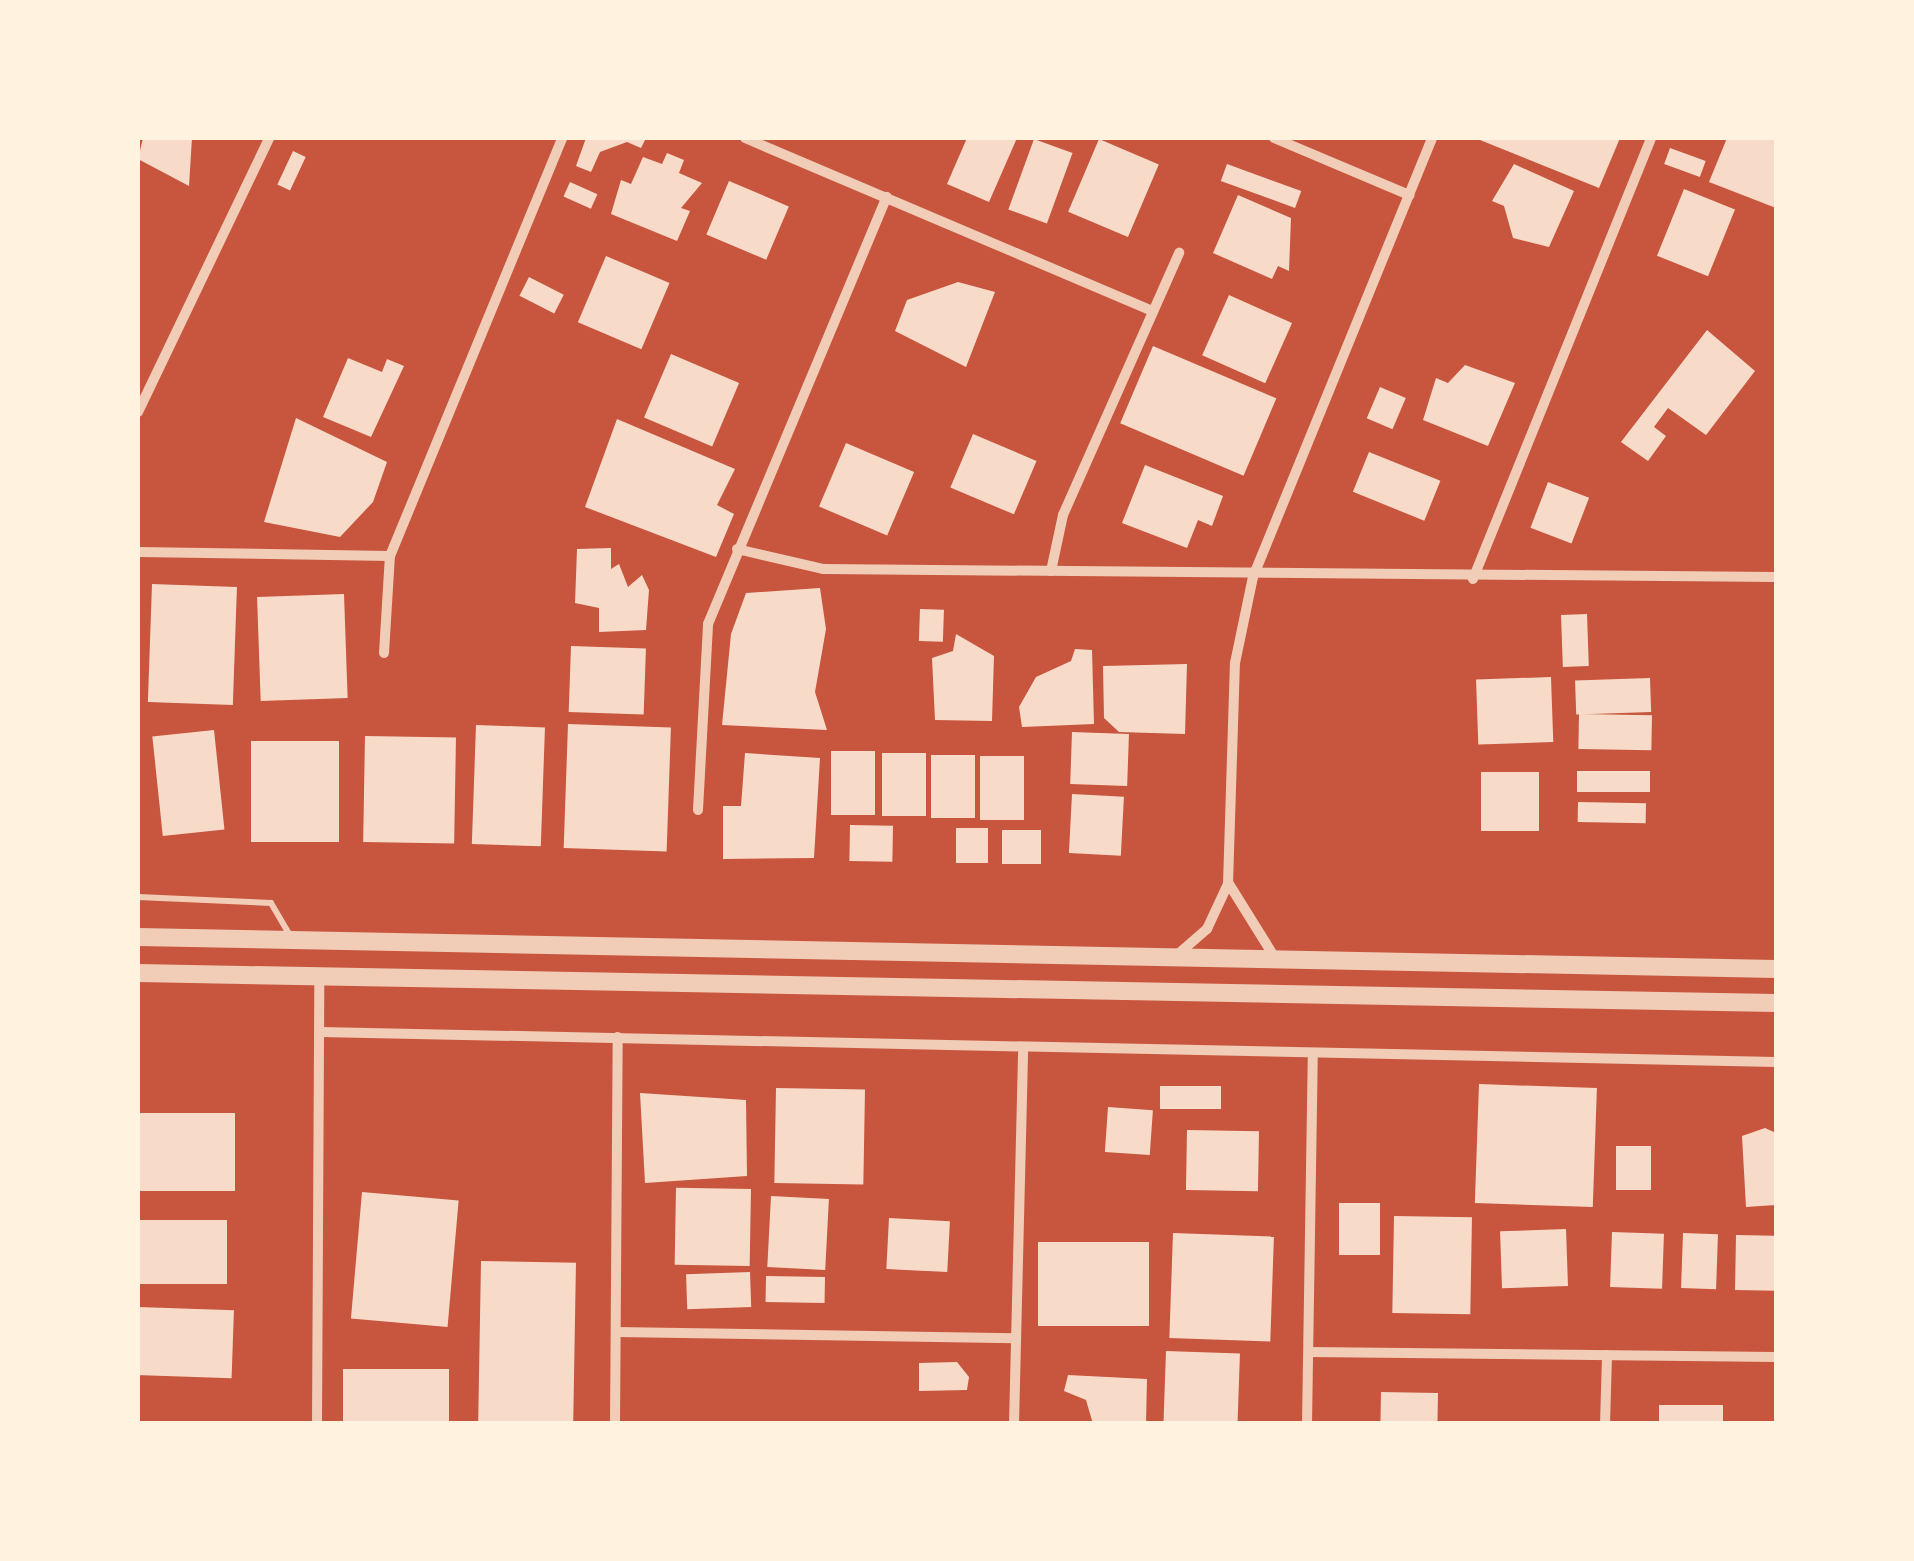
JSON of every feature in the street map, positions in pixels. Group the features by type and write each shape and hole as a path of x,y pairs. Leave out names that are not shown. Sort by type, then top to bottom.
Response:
{"street":[{"path":"138,412 270,138"},
{"path":"384,653 390,556 562,138"},
{"path":"745,138 1152,310"},
{"path":"1274,138 1409,195"},
{"path":"1168,960 1208,929 1228,884 1235,663 1253,577 1432,138"},
{"path":"1473,580 1651,138"},
{"path":"698,810 708,624 887,196"},
{"path":"1051,571 1063,514 1178,254"},
{"path":"736,550 823,569 1473,580 1776,577"},
{"path":"138,552 390,556"},
{"path":"1228,884 1278,960"},
{"path":"138,937 1776,969"},
{"path":"138,973 1776,1003"},
{"path":"318,1424 319,976"},
{"path":"320,1032 1776,1062"},
{"path":"615,1424 618,1037"},
{"path":"1014,1424 1023,1048"},
{"path":"1308,1424 1314,1053"},
{"path":"616,1332 1015,1338"},
{"path":"1308,1352 1776,1357"},
{"path":"1606,1424 1607,1355"}],"lane":[{"path":"138,897 271,903 293,940"}],"building":[{"path":"143,138 192,138 189,186 138,159"},
{"path":"586,138 646,138 641,148 627,142 600,152 591,172 576,166"},
{"path":"967,138 1017,138 989,202 947,184"},
{"path":"1475,138 1620,138 1599,188"},
{"path":"1727,138 1776,138 1776,208 1709,182"},
{"path":"1034,139 1073,153 1047,223 1008,209"},
{"path":"1099,139 1159,164 1128,237 1068,212"},
{"path":"1670,148 1706,161 1700,177 1664,164"},
{"path":"293,151 306,157 290,190 277,185"},
{"path":"667,153 684,160 679,173 702,183 681,208 690,211 677,241 611,214 621,180 631,184 643,157 662,164"},
{"path":"1227,164 1301,191 1295,208 1221,181"},
{"path":"1514,164 1574,191 1549,247 1513,238 1504,206 1492,201"},
{"path":"729,181 789,206 766,260 706,234"},
{"path":"570,182 597,194 591,209 563,197"},
{"path":"1684,189 1735,210 1708,276 1657,256"},
{"path":"1238,195 1291,218 1289,271 1278,266 1272,279 1213,253"},
{"path":"606,256 670,283 641,349 578,322"},
{"path":"529,277 564,295 554,313 519,296"},
{"path":"958,282 995,292 966,367 895,331 907,300"},
{"path":"1229,295 1292,323 1265,383 1202,355"},
{"path":"1707,330 1755,371 1706,435 1668,408 1654,427 1666,436 1648,461 1621,442"},
{"path":"1153,346 1276,398 1244,476 1120,423"},
{"path":"671,354 739,383 712,446 644,418"},
{"path":"348,358 382,372 387,359 404,366 371,437 323,417"},
{"path":"1465,365 1515,383 1488,446 1423,420 1436,378 1448,383"},
{"path":"1380,387 1406,398 1392,429 1367,418"},
{"path":"296,418 387,462 373,502 340,537 264,522"},
{"path":"617,419 735,469 717,505 734,514 716,557 585,507"},
{"path":"973,434 1037,461 1014,514 950,487"},
{"path":"846,443 914,472 887,535 819,507"},
{"path":"1369,452 1440,481 1424,521 1353,492"},
{"path":"1145,465 1223,496 1212,526 1198,520 1187,548 1122,523"},
{"path":"1548,482 1589,498 1572,544 1530,528"},
{"path":"611,548 611,569 619,564 628,587 642,575 649,590 646,630 599,632 599,608 575,603 577,549"},
{"path":"152,584 237,587 233,705 148,702"},
{"path":"820,588 826,629 815,692 827,730 722,725 731,634 746,593"},
{"path":"344,594 348,698 261,701 257,597"},
{"path":"920,609 944,610 943,642 919,641"},
{"path":"1587,614 1589,666 1563,667 1561,615"},
{"path":"956,634 994,656 992,721 935,720 932,658 953,651"},
{"path":"571,646 646,649 644,715 569,712"},
{"path":"1075,649 1092,650 1094,724 1022,727 1019,707 1036,677 1071,661"},
{"path":"1187,664 1185,734 1119,732 1104,718 1103,666"},
{"path":"1551,677 1553,742 1478,745 1476,680"},
{"path":"1650,678 1651,712 1576,715 1575,681"},
{"path":"1579,714 1652,715 1651,750 1578,749"},
{"path":"568,724 671,728 667,852 564,848"},
{"path":"476,725 545,727 541,846 472,844"},
{"path":"214,730 224,829 163,836 152,736"},
{"path":"1072,732 1129,734 1127,786 1070,784"},
{"path":"365,736 456,738 454,844 363,842"},
{"path":"251,741 339,741 339,842 251,842"},
{"path":"831,751 875,751 875,815 831,815"},
{"path":"745,753 820,758 814,858 723,859 723,806 741,806"},
{"path":"882,753 926,753 926,816 882,816"},
{"path":"931,755 975,755 975,818 931,818"},
{"path":"980,756 1024,756 1024,820 980,820"},
{"path":"1577,771 1650,771 1650,792 1577,792"},
{"path":"1481,772 1539,772 1539,831 1481,831"},
{"path":"1072,794 1124,797 1121,856 1069,853"},
{"path":"1578,802 1646,803 1646,823 1578,822"},
{"path":"850,825 893,826 892,862 849,861"},
{"path":"956,828 988,828 988,863 956,863"},
{"path":"1002,830 1041,830 1041,864 1002,864"},
{"path":"1479,1084 1597,1088 1593,1207 1475,1203"},
{"path":"1160,1086 1221,1086 1221,1109 1160,1109"},
{"path":"776,1088 865,1090 863,1185 774,1183"},
{"path":"640,1093 746,1100 747,1176 645,1183"},
{"path":"1108,1107 1153,1110 1150,1155 1105,1152"},
{"path":"138,1113 235,1113 235,1191 138,1191"},
{"path":"1765,1128 1776,1133 1776,1205 1746,1207 1742,1136"},
{"path":"1187,1130 1259,1131 1258,1191 1186,1190"},
{"path":"1616,1146 1651,1146 1651,1190 1616,1190"},
{"path":"676,1188 751,1189 750,1266 675,1265"},
{"path":"362,1192 459,1200 448,1327 351,1319"},
{"path":"771,1196 829,1199 825,1270 767,1267"},
{"path":"1339,1203 1380,1203 1380,1255 1339,1255"},
{"path":"1394,1216 1472,1217 1470,1314 1392,1313"},
{"path":"889,1218 950,1221 947,1272 886,1269"},
{"path":"138,1220 227,1220 227,1284 138,1284"},
{"path":"1566,1229 1568,1286 1502,1288 1500,1231"},
{"path":"1612,1232 1664,1234 1662,1289 1610,1287"},
{"path":"1173,1233 1274,1237 1270,1341 1169,1338"},
{"path":"1683,1233 1718,1234 1716,1289 1681,1288"},
{"path":"1736,1235 1776,1236 1775,1291 1735,1290"},
{"path":"1038,1242 1149,1242 1149,1326 1038,1326"},
{"path":"481,1261 576,1263 573,1424 478,1424"},
{"path":"750,1272 751,1307 687,1309 686,1274"},
{"path":"766,1276 825,1277 825,1303 766,1302"},
{"path":"138,1307 234,1310 232,1378 138,1375"},
{"path":"1166,1351 1240,1354 1237,1424 1163,1424"},
{"path":"957,1362 969,1377 967,1390 919,1391 919,1363"},
{"path":"343,1369 449,1369 449,1424 343,1424"},
{"path":"1068,1375 1147,1379 1146,1424 1093,1424 1086,1400 1064,1391"},
{"path":"1381,1392 1438,1393 1437,1424 1380,1424"},
{"path":"1659,1405 1723,1405 1723,1424 1659,1424"}]}
